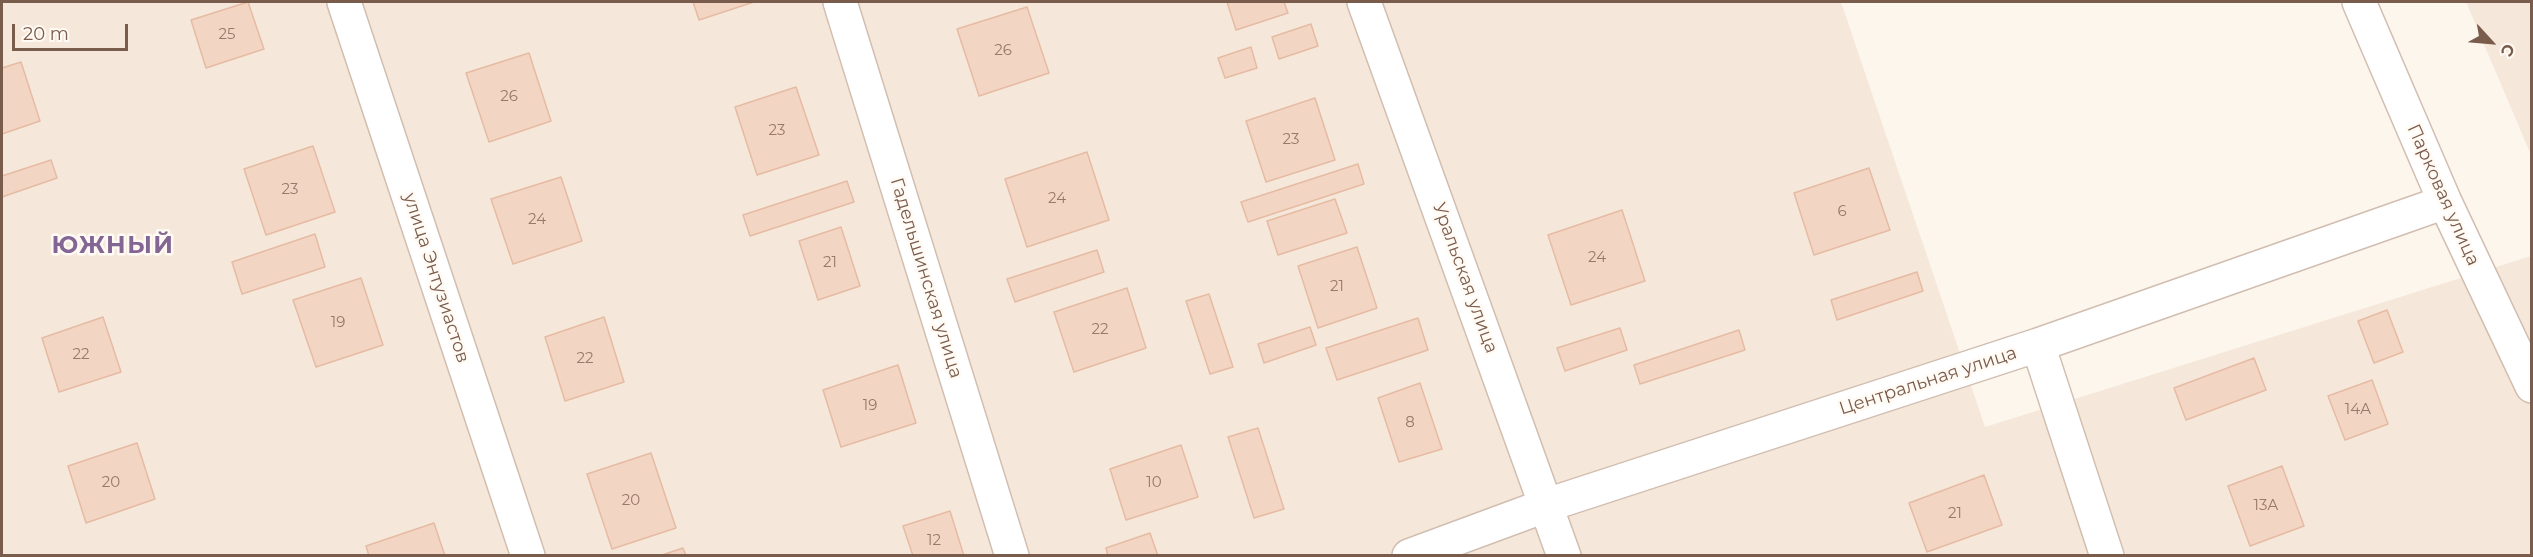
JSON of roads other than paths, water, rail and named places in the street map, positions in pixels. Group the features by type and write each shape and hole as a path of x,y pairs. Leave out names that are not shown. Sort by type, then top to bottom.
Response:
{"street":[{"name":"улица Энтузиастов","path":"344,2 528,555"},
{"name":"Гадельшинская улица","path":"840,2 1012,555"},
{"name":"Уральская улица","path":"1364,2 1564,555"},
{"name":"Парковая улица","path":"2359,2 2445,202 2532,386"},
{"name":"Центральная улица","path":"1409,555 1547,505 2038,345 2445,202"},
{"path":"2038,345 2107,555"}],"district":[{"name":"ЮЖНЫЙ","path":"113,246"}]}
